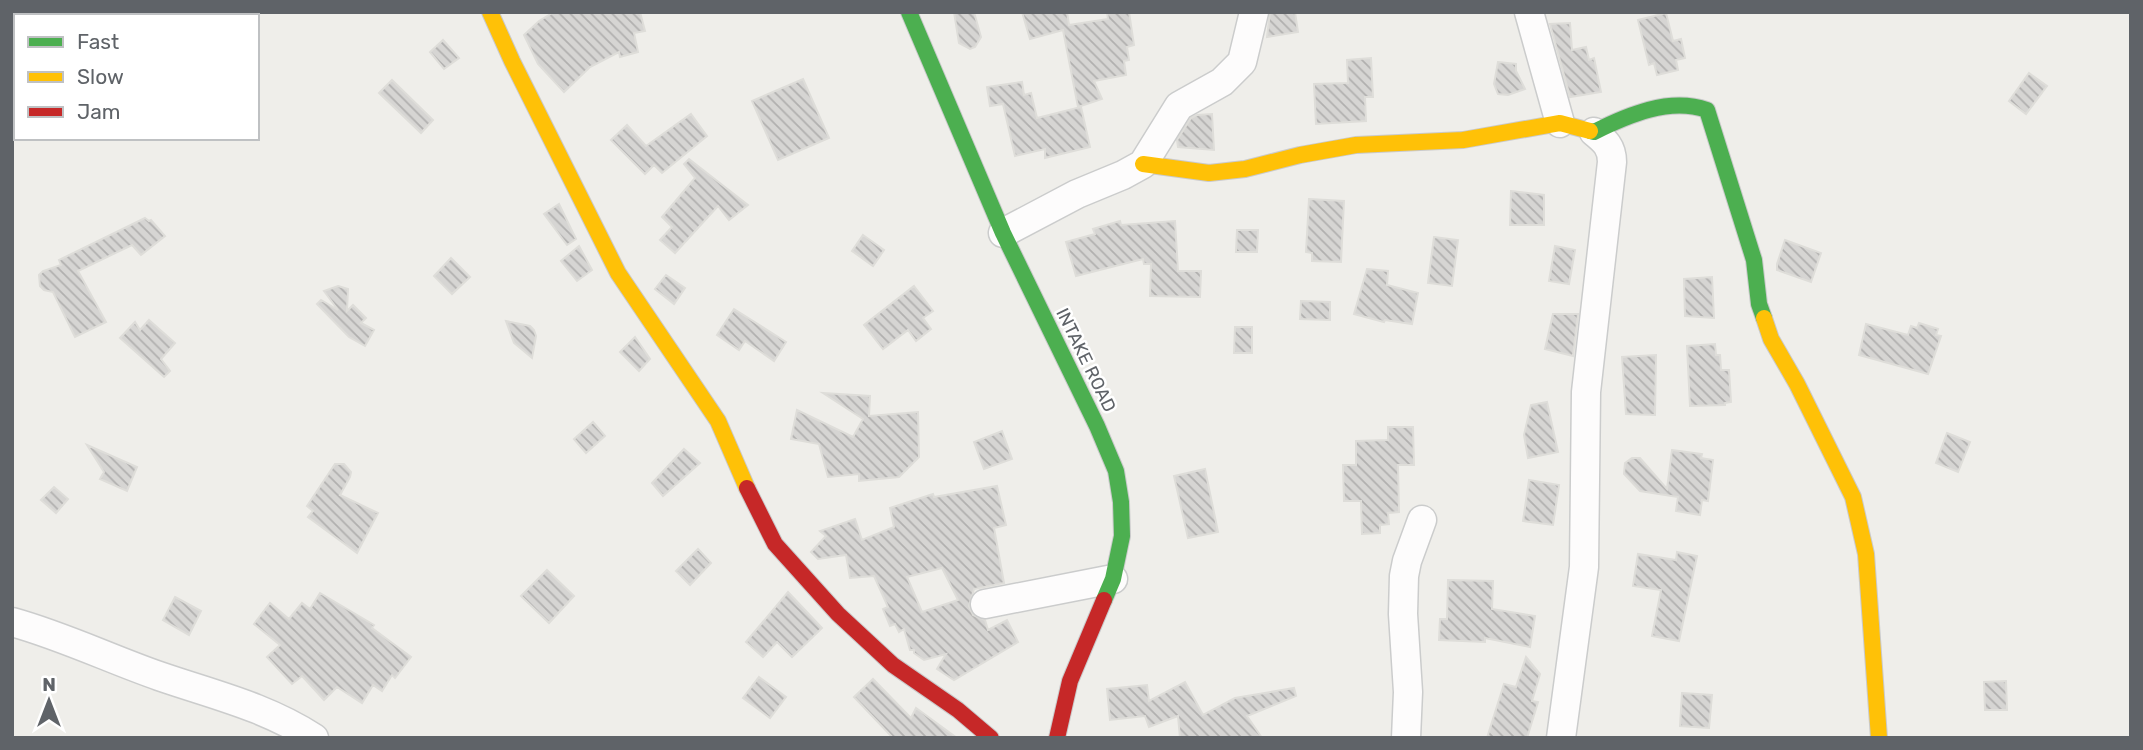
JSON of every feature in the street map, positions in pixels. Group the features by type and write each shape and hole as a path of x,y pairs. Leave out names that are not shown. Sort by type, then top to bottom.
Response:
{"street":[{"path":"490,12 618,273 718,421 737,468 775,544 838,614 893,665 958,710 991,738"},
{"name":"INTAKE ROAD","path":"909,12 1003,233 1097,426 1116,471 1121,502 1122,536 1113,579 1070,681 1057,738"},
{"path":"1003,233 1077,194 1143,164 1179,106 1222,82 1242,62 1254,12"},
{"path":"1529,12 1560,123"},
{"path":"1594,132 1621,117 1684,104 1696,104 1707,110 1754,260 1759,304 1771,339 1797,384 1853,497 1867,554 1879,738"},
{"path":"1143,164 1209,173 1245,169 1356,145 1463,140 1560,123 1594,132 1608,144 1612,152 1612,162 1586,392 1584,566 1561,738"},
{"path":"1406,738 1408,692 1403,614 1404,576 1406,561 1422,520"},
{"path":"985,604 1113,579"},
{"path":"12,622 43,630 159,676 258,708 291,723 314,738"}],"building":[{"path":"554,12 640,12 645,31 634,33 638,52 620,57 619,52 590,67 564,92 538,64 524,35"},
{"path":"954,12 974,12 981,37 975,47 970,49 959,43"},
{"path":"1022,12 1067,12 1069,25 1108,19 1107,12 1129,12 1134,45 1127,47 1129,60 1124,61 1126,75 1094,81 1102,99 1078,107 1063,30 1030,39"},
{"path":"1270,12 1295,12 1298,32 1267,37"},
{"path":"1666,13 1673,41 1681,39 1685,58 1676,60 1678,70 1657,75 1654,63 1649,65 1638,20"},
{"path":"1570,23 1572,50 1586,47 1589,60 1594,58 1601,92 1570,97 1550,24"},
{"path":"443,40 459,58 444,69 430,52"},
{"path":"1371,58 1373,97 1365,97 1366,121 1316,124 1314,84 1348,83 1347,60"},
{"path":"1498,62 1516,64 1516,71 1525,89 1508,95 1498,94 1494,84"},
{"path":"2029,73 2047,86 2026,114 2009,101"},
{"path":"803,79 829,138 778,160 752,101"},
{"path":"392,80 433,120 421,133 379,93"},
{"path":"1022,82 1024,95 1031,93 1037,118 1081,107 1090,147 1045,158 1045,149 1015,156 1003,104 990,106 987,87"},
{"path":"691,114 707,136 662,173 654,165 645,174 611,140 627,125 646,146"},
{"path":"1212,114 1214,150 1178,147 1177,140 1191,118"},
{"path":"689,159 748,205 729,220 718,206 675,253 660,240 672,227 662,217 695,178 684,164"},
{"path":"1511,191 1544,195 1544,225 1510,225"},
{"path":"1309,199 1344,201 1341,262 1312,261 1312,253 1306,252"},
{"path":"559,204 576,239 567,245 544,214"},
{"path":"145,218 151,220 165,236 141,255 132,245 78,271 106,322 75,337 53,292 40,286 39,275 61,265 59,260"},
{"path":"1120,221 1121,225 1175,221 1178,271 1201,271 1200,297 1150,296 1151,264 1144,264 1143,259 1076,276 1066,242 1095,234 1093,229"},
{"path":"1237,230 1258,230 1257,252 1236,252"},
{"path":"863,235 884,250 873,266 852,251"},
{"path":"1434,237 1458,240 1452,286 1428,283"},
{"path":"1785,240 1821,253 1811,282 1777,270"},
{"path":"579,246 592,270 577,281 561,261"},
{"path":"1555,246 1575,250 1569,284 1549,281"},
{"path":"451,258 470,277 452,294 434,276"},
{"path":"1367,269 1388,271 1387,285 1418,293 1412,324 1384,322 1354,314"},
{"path":"666,275 685,288 674,304 655,289"},
{"path":"1712,277 1714,318 1685,316 1684,279"},
{"path":"338,286 348,289 347,311 353,305 366,318 361,323 374,330 365,346 349,337 317,304 321,300 338,310 324,291"},
{"path":"914,286 933,311 923,318 931,329 916,341 908,330 883,349 864,325"},
{"path":"1301,301 1330,302 1330,320 1300,319"},
{"path":"734,309 786,342 774,361 745,341 739,350 717,335"},
{"path":"1553,314 1578,314 1573,356 1545,349"},
{"path":"149,320 175,343 161,359 170,371 164,377 120,338 135,322 140,330"},
{"path":"506,321 530,326 534,330 536,336 532,358 514,343"},
{"path":"1919,323 1938,329 1936,335 1941,336 1928,374 1859,355 1866,324 1908,335 1911,326 1917,328"},
{"path":"1235,327 1252,327 1252,353 1234,353"},
{"path":"635,337 650,359 639,371 620,352"},
{"path":"1715,344 1716,355 1720,355 1721,370 1729,370 1731,402 1725,405 1690,406 1687,346"},
{"path":"1656,355 1655,415 1626,414 1622,357"},
{"path":"823,393 870,396 869,416 918,412 919,457 899,477 859,481 859,474 828,477 819,444 791,439 797,410 853,437 863,419"},
{"path":"1547,402 1558,452 1528,458 1524,435 1531,405"},
{"path":"593,422 605,436 586,453 574,439"},
{"path":"1388,427 1413,427 1414,465 1398,465 1399,512 1388,513 1389,524 1380,525 1380,533 1362,534 1361,501 1344,501 1343,465 1356,465 1356,441 1388,440"},
{"path":"1002,431 1012,459 984,469 974,442"},
{"path":"1947,433 1970,442 1958,472 1936,463"},
{"path":"87,445 137,467 127,491 100,479 104,472"},
{"path":"684,449 700,463 663,496 652,483"},
{"path":"1672,450 1702,454 1701,458 1713,460 1708,501 1702,500 1700,515 1676,511 1678,497 1640,491 1624,474 1625,463 1632,458 1640,458 1667,489"},
{"path":"335,464 344,464 351,472 340,495 378,513 357,553 308,517 313,511 307,506"},
{"path":"1205,469 1218,532 1188,538 1174,476"},
{"path":"1529,480 1559,485 1553,525 1523,521"},
{"path":"997,486 1006,525 994,528 1004,583 974,589 969,606 973,615 985,620 988,630 1007,620 1018,642 954,680 937,669 946,654 924,660 914,653 914,650 910,650 904,629 899,632 895,624 890,626 883,609 888,607 874,576 850,578 846,555 818,559 811,552 826,536 820,531 855,519 862,540 894,527 890,508 933,494 934,497","holes":["942,568 958,600 922,612 907,577"]},
{"path":"54,487 68,499 56,513 41,500"},
{"path":"698,549 711,563 690,585 676,571"},
{"path":"1677,552 1697,556 1679,641 1652,636 1661,590 1633,586 1638,554 1676,560"},
{"path":"547,570 574,596 549,623 521,596"},
{"path":"1448,580 1493,581 1492,609 1535,616 1530,647 1485,638 1485,642 1439,640 1440,619 1447,619"},
{"path":"788,592 822,628 792,657 777,642 763,657 746,642"},
{"path":"320,593 374,625 372,628 411,657 395,678 392,675 382,691 373,685 362,703 337,687 324,700 302,676 292,684 267,657 280,645 254,624 270,603 289,619 302,603 310,609"},
{"path":"175,597 201,611 189,635 163,620"},
{"path":"1526,657 1540,674 1532,701 1538,702 1527,738 1487,738 1504,684 1516,687"},
{"path":"759,677 786,697 770,718 743,698"},
{"path":"873,679 911,718 916,708 957,738 893,738 854,697"},
{"path":"2006,681 2007,710 1985,710 1984,682"},
{"path":"1185,682 1203,715 1235,698 1294,688 1296,696 1247,716 1262,738 1180,738 1178,716 1149,727 1145,716 1110,720 1107,689 1147,685 1149,701"},
{"path":"1682,693 1712,695 1709,728 1680,726"}],"traffic: fast":[{"path":"909,12 1003,233 1097,426 1116,471 1121,502 1122,536 1113,579 1104,600"},
{"path":"1590,131 1594,132 1635,114 1664,107 1707,110 1754,260 1759,304 1764,318"}],"traffic: slow":[{"path":"490,12 618,273 718,421 747,488"},
{"path":"1143,164 1209,173 1245,169 1356,145 1463,140 1560,123 1590,131"},
{"path":"1764,318 1771,339 1797,384 1853,497 1866,554 1879,738"}],"traffic: jam":[{"path":"747,488 775,544 838,614 893,665 958,710 991,738"},
{"path":"1057,738 1070,681 1104,600"}]}
